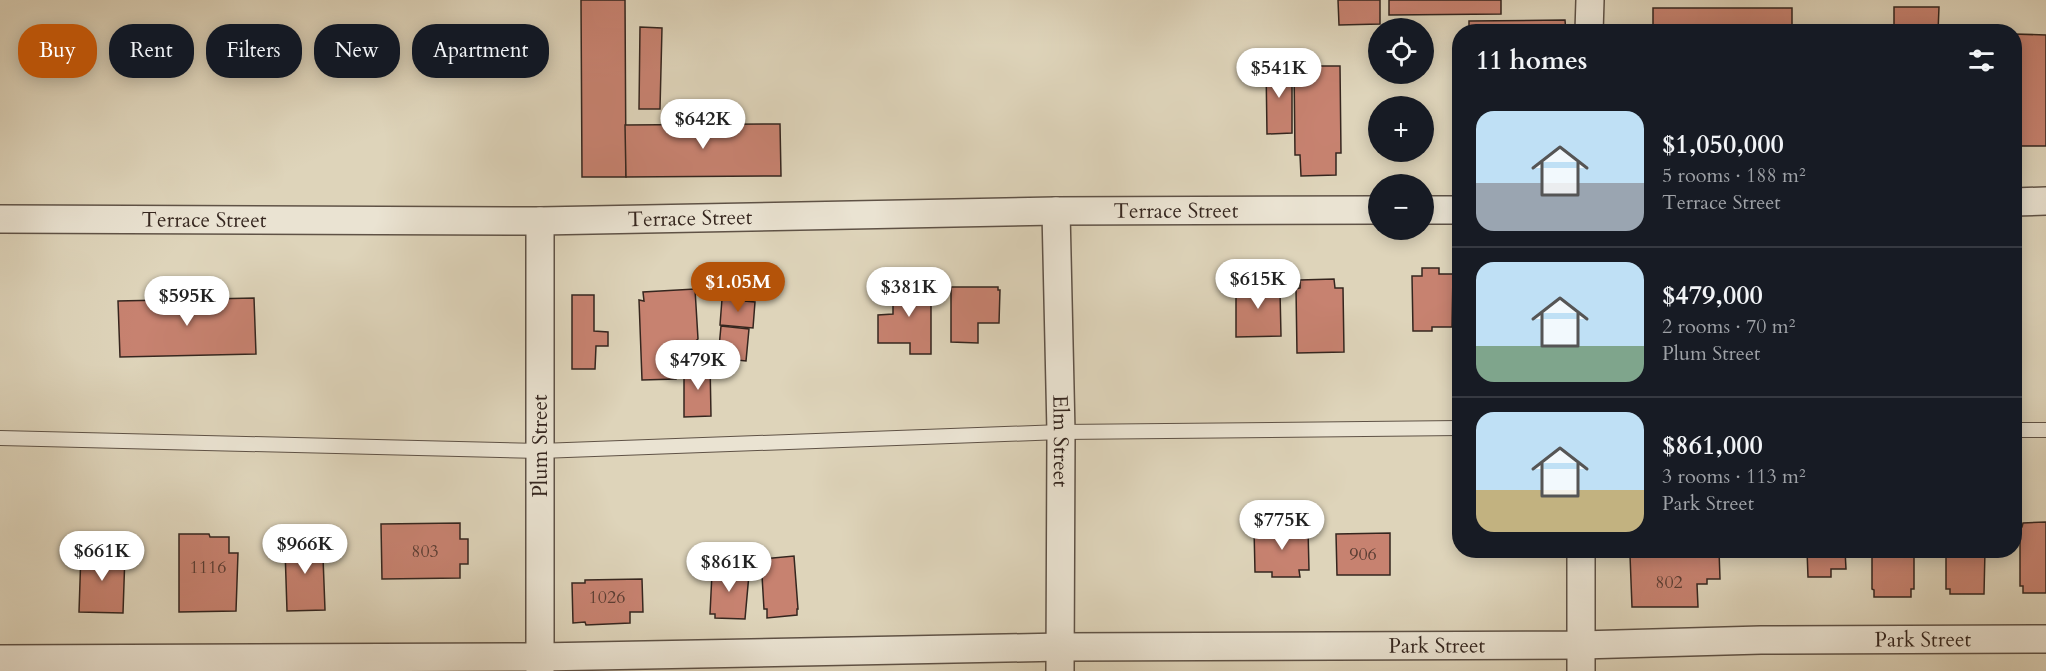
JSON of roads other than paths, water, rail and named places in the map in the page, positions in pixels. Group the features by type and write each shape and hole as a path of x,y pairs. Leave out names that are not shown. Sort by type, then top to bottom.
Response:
{"street":[{"path":"1589,24 1590,0"},
{"path":"2022,202 2046,201"},
{"name":"Terrace Street","path":"0,219 540,221 1056,211 1368,210"},
{"path":"1434,210 1452,210"},
{"name":"Elm Street","path":"1056,211 1061,432 1061,659"},
{"name":"Plum Street","path":"540,221 540,664"},
{"path":"1581,558 1581,658"},
{"name":"Park Street","path":"0,659 540,664 1061,659 1581,658 1761,640 2046,639"},
{"path":"0,659 0,671"}],"lane":[{"path":"0,438 540,451 1061,432 1452,428"},
{"path":"2022,430 2046,430"}]}
